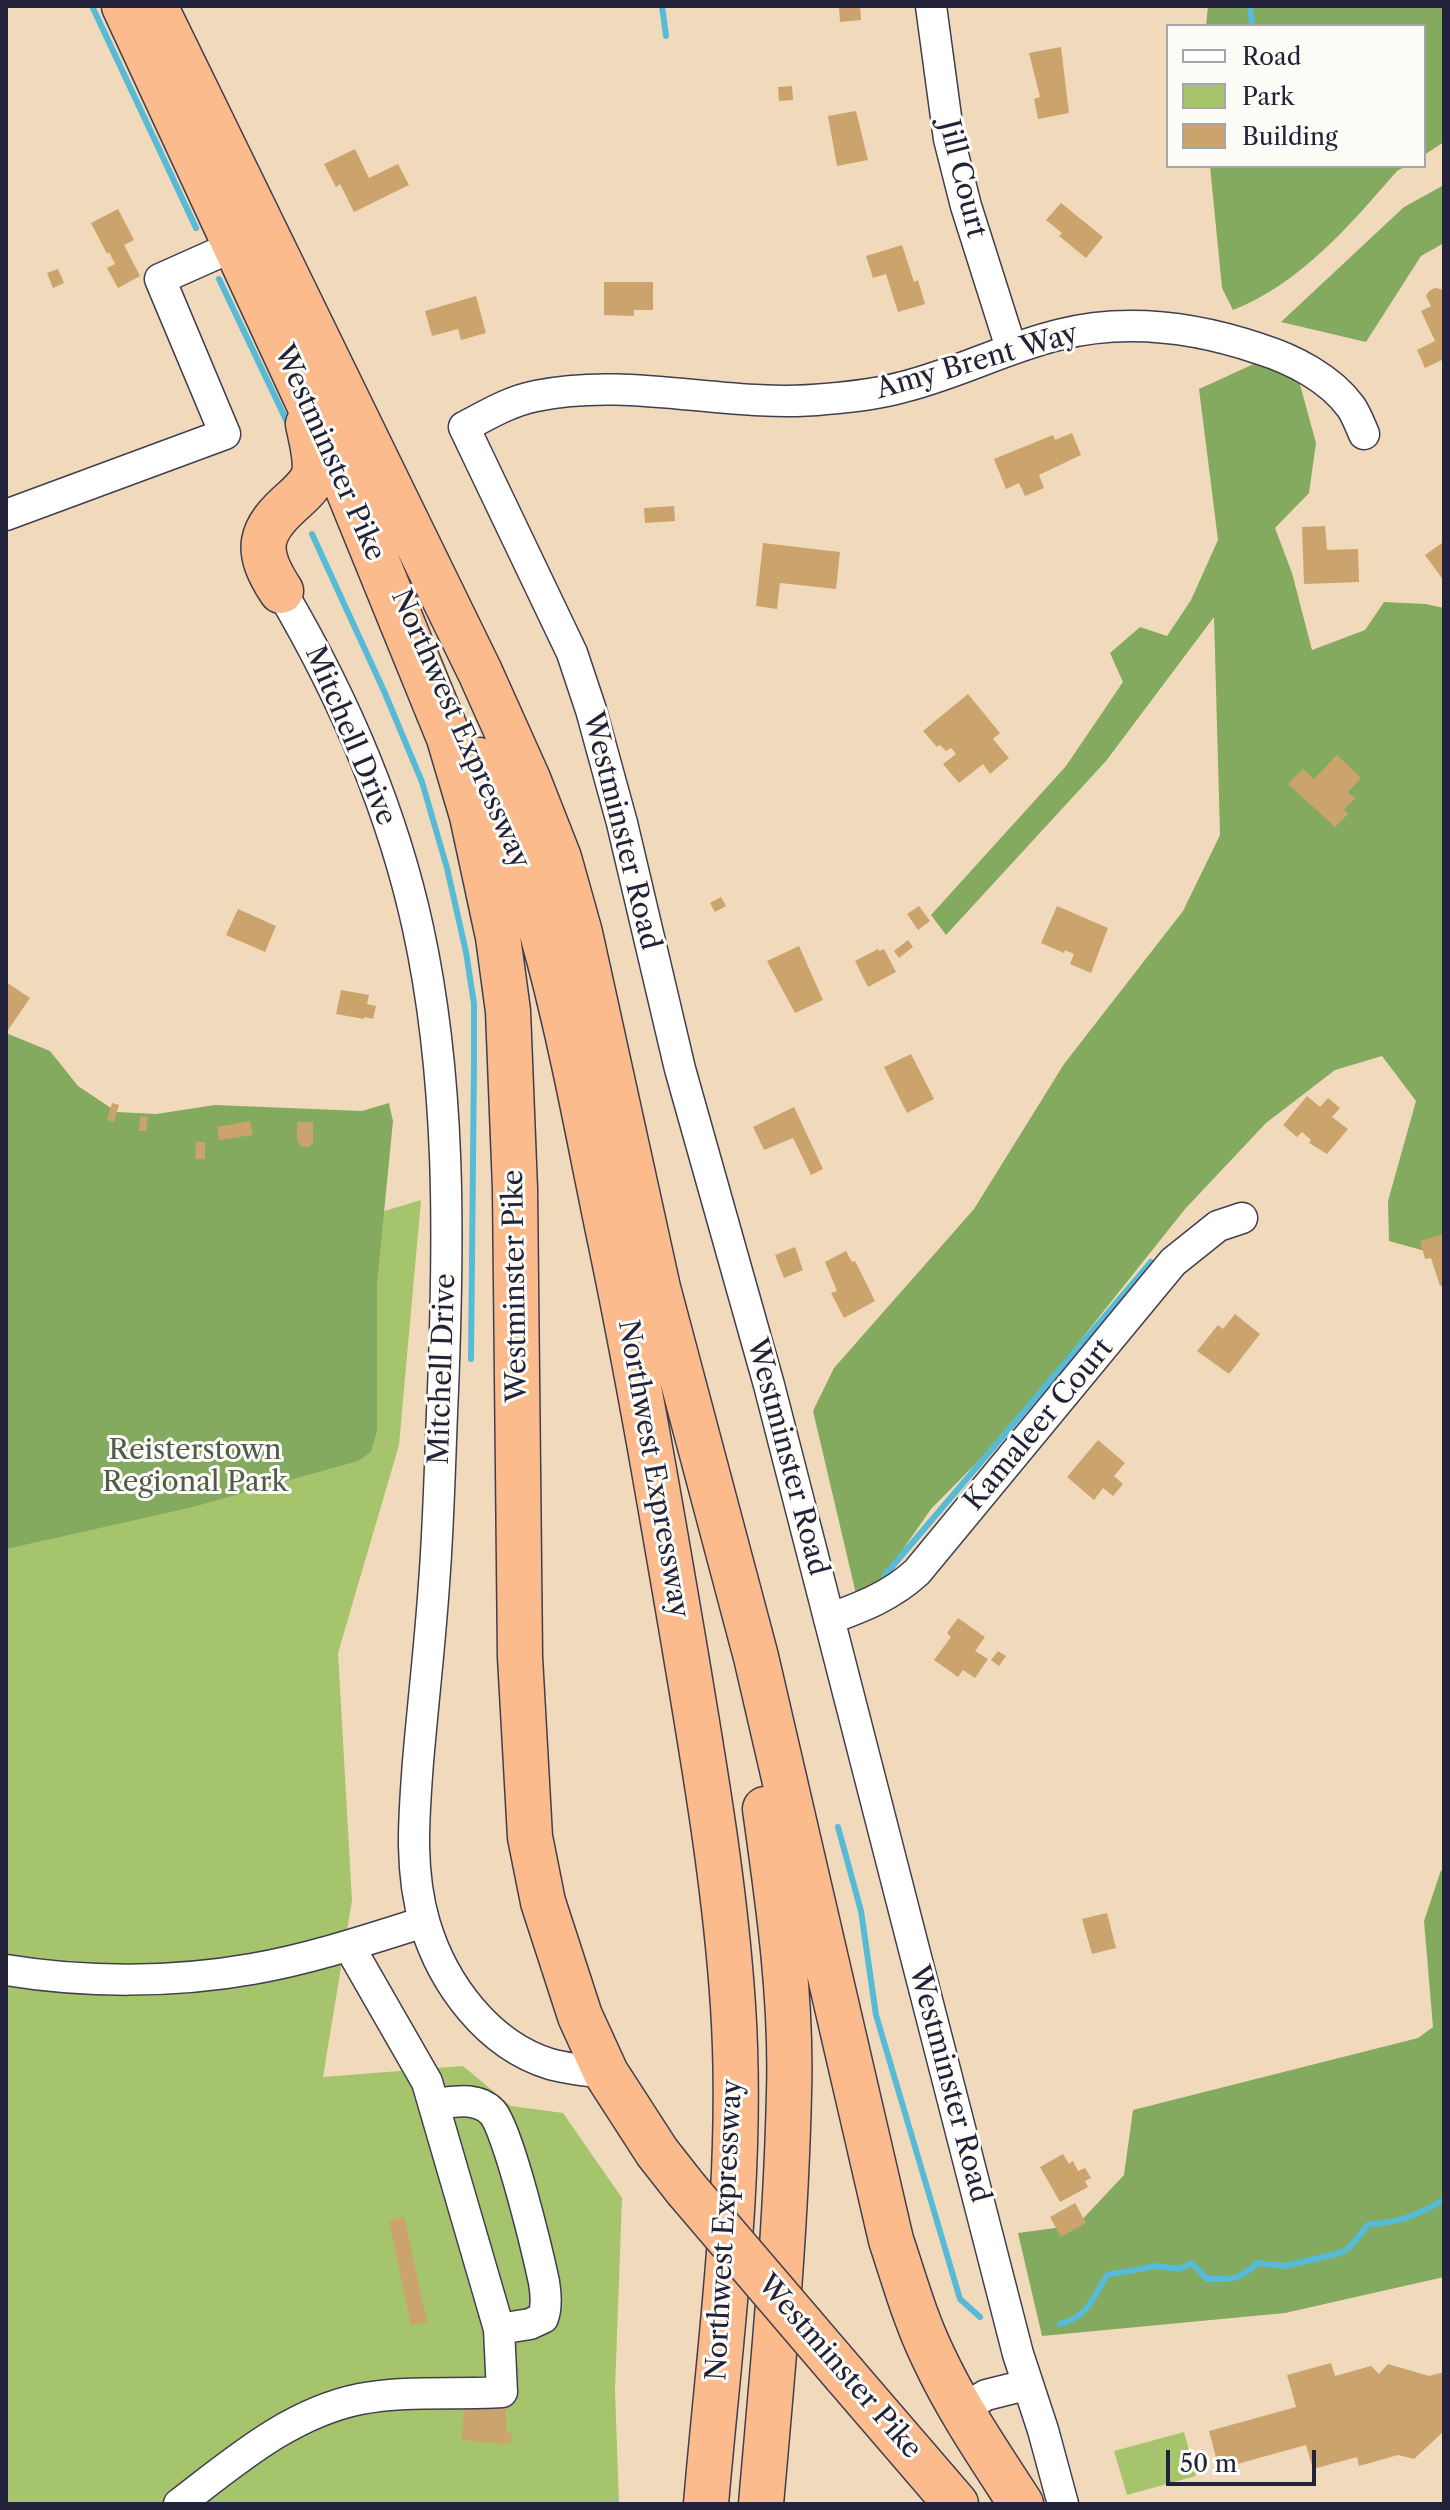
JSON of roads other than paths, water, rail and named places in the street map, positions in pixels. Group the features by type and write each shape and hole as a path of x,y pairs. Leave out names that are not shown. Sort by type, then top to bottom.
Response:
{"highway":[{"name":"Westminster Pike","path":"124,6 344,480 449,738 472,816 498,937 508,1011 512,1082 520,1657 530,1837 543,1902 559,1953 580,2016 606,2073 657,2152 688,2179 845,2365 949,2495"},
{"name":"Westminster Pike","path":"155,6 480,672 559,858 580,933 658,1288 756,1657 891,2240 933,2356 961,2410 1021,2504"},
{"path":"281,591 263,558 267,532 271,521 308,486 314,475 314,458 300,386"},
{"name":"Northwest Expressway","path":"344,480 496,796 526,874 547,944 570,1051 621,1295 669,1554 712,1809 733,2009 732,2203 706,2504"},
{"name":"Northwest Expressway","path":"658,1288 689,1449 763,1790 787,1989 789,2091 776,2330 761,2504"},
{"path":"845,2365 891,2401 910,2411 929,2414 961,2410"},
{"path":"949,2495 941,2452 944,2438 961,2410"}],"street":[{"name":"Jill Court","path":"931,6 949,139 966,206 1011,348"},
{"path":"6,515 225,434 160,279 234,246"},
{"name":"Amy Brent Way","path":"464,427 508,404 568,391 623,390 777,401 863,395 904,387 1011,348 1060,334 1140,326 1183,329 1232,339 1272,352 1331,387 1351,407 1364,434"},
{"name":"Westminster Road","path":"464,427 572,653 591,710 622,823 680,1069 769,1385 1026,2385 1043,2430 1063,2504"},
{"name":"Mitchell Drive","path":"281,591 327,672 352,725 388,821 418,929 445,1118 445,1340 435,1581 413,1831 415,1874 424,1922 438,1958 455,1987 474,2013 501,2038 549,2064 606,2073"},
{"name":"Kamaleer Court","path":"829,1619 884,1597 900,1588 917,1572 1173,1262 1218,1226 1242,1218"},
{"path":"6,1970 38,1975 93,1977 206,1975 250,1969 349,1946 424,1922"},
{"path":"179,2504 268,2439 293,2423 322,2411 358,2399 382,2396 502,2392 499,2329 427,2082 349,1946"},
{"path":"434,2104 465,2101 481,2105 494,2113 509,2148 544,2283 546,2310 543,2318 530,2324 499,2329"},
{"path":"961,2410 986,2395 1026,2385"}],"waterway":[{"path":"92,6 196,228"},
{"path":"662,6 666,36"},
{"path":"1250,6 1252,24"},
{"path":"219,279 289,426"},
{"path":"312,534 422,782 447,868 466,952 474,1004 471,1359"},
{"path":"885,1575 1151,1262"},
{"path":"838,1827 861,1911 876,2015 960,2299 980,2317"},
{"path":"1060,2324 1083,2311 1107,2275 1156,2266 1179,2269 1192,2263 1207,2279 1234,2278 1257,2263 1285,2266 1340,2253 1349,2248 1369,2224 1408,2217 1444,2200"}],"park label":[{"name":"Reisterstown Regional Park","path":"195,1467"}]}
